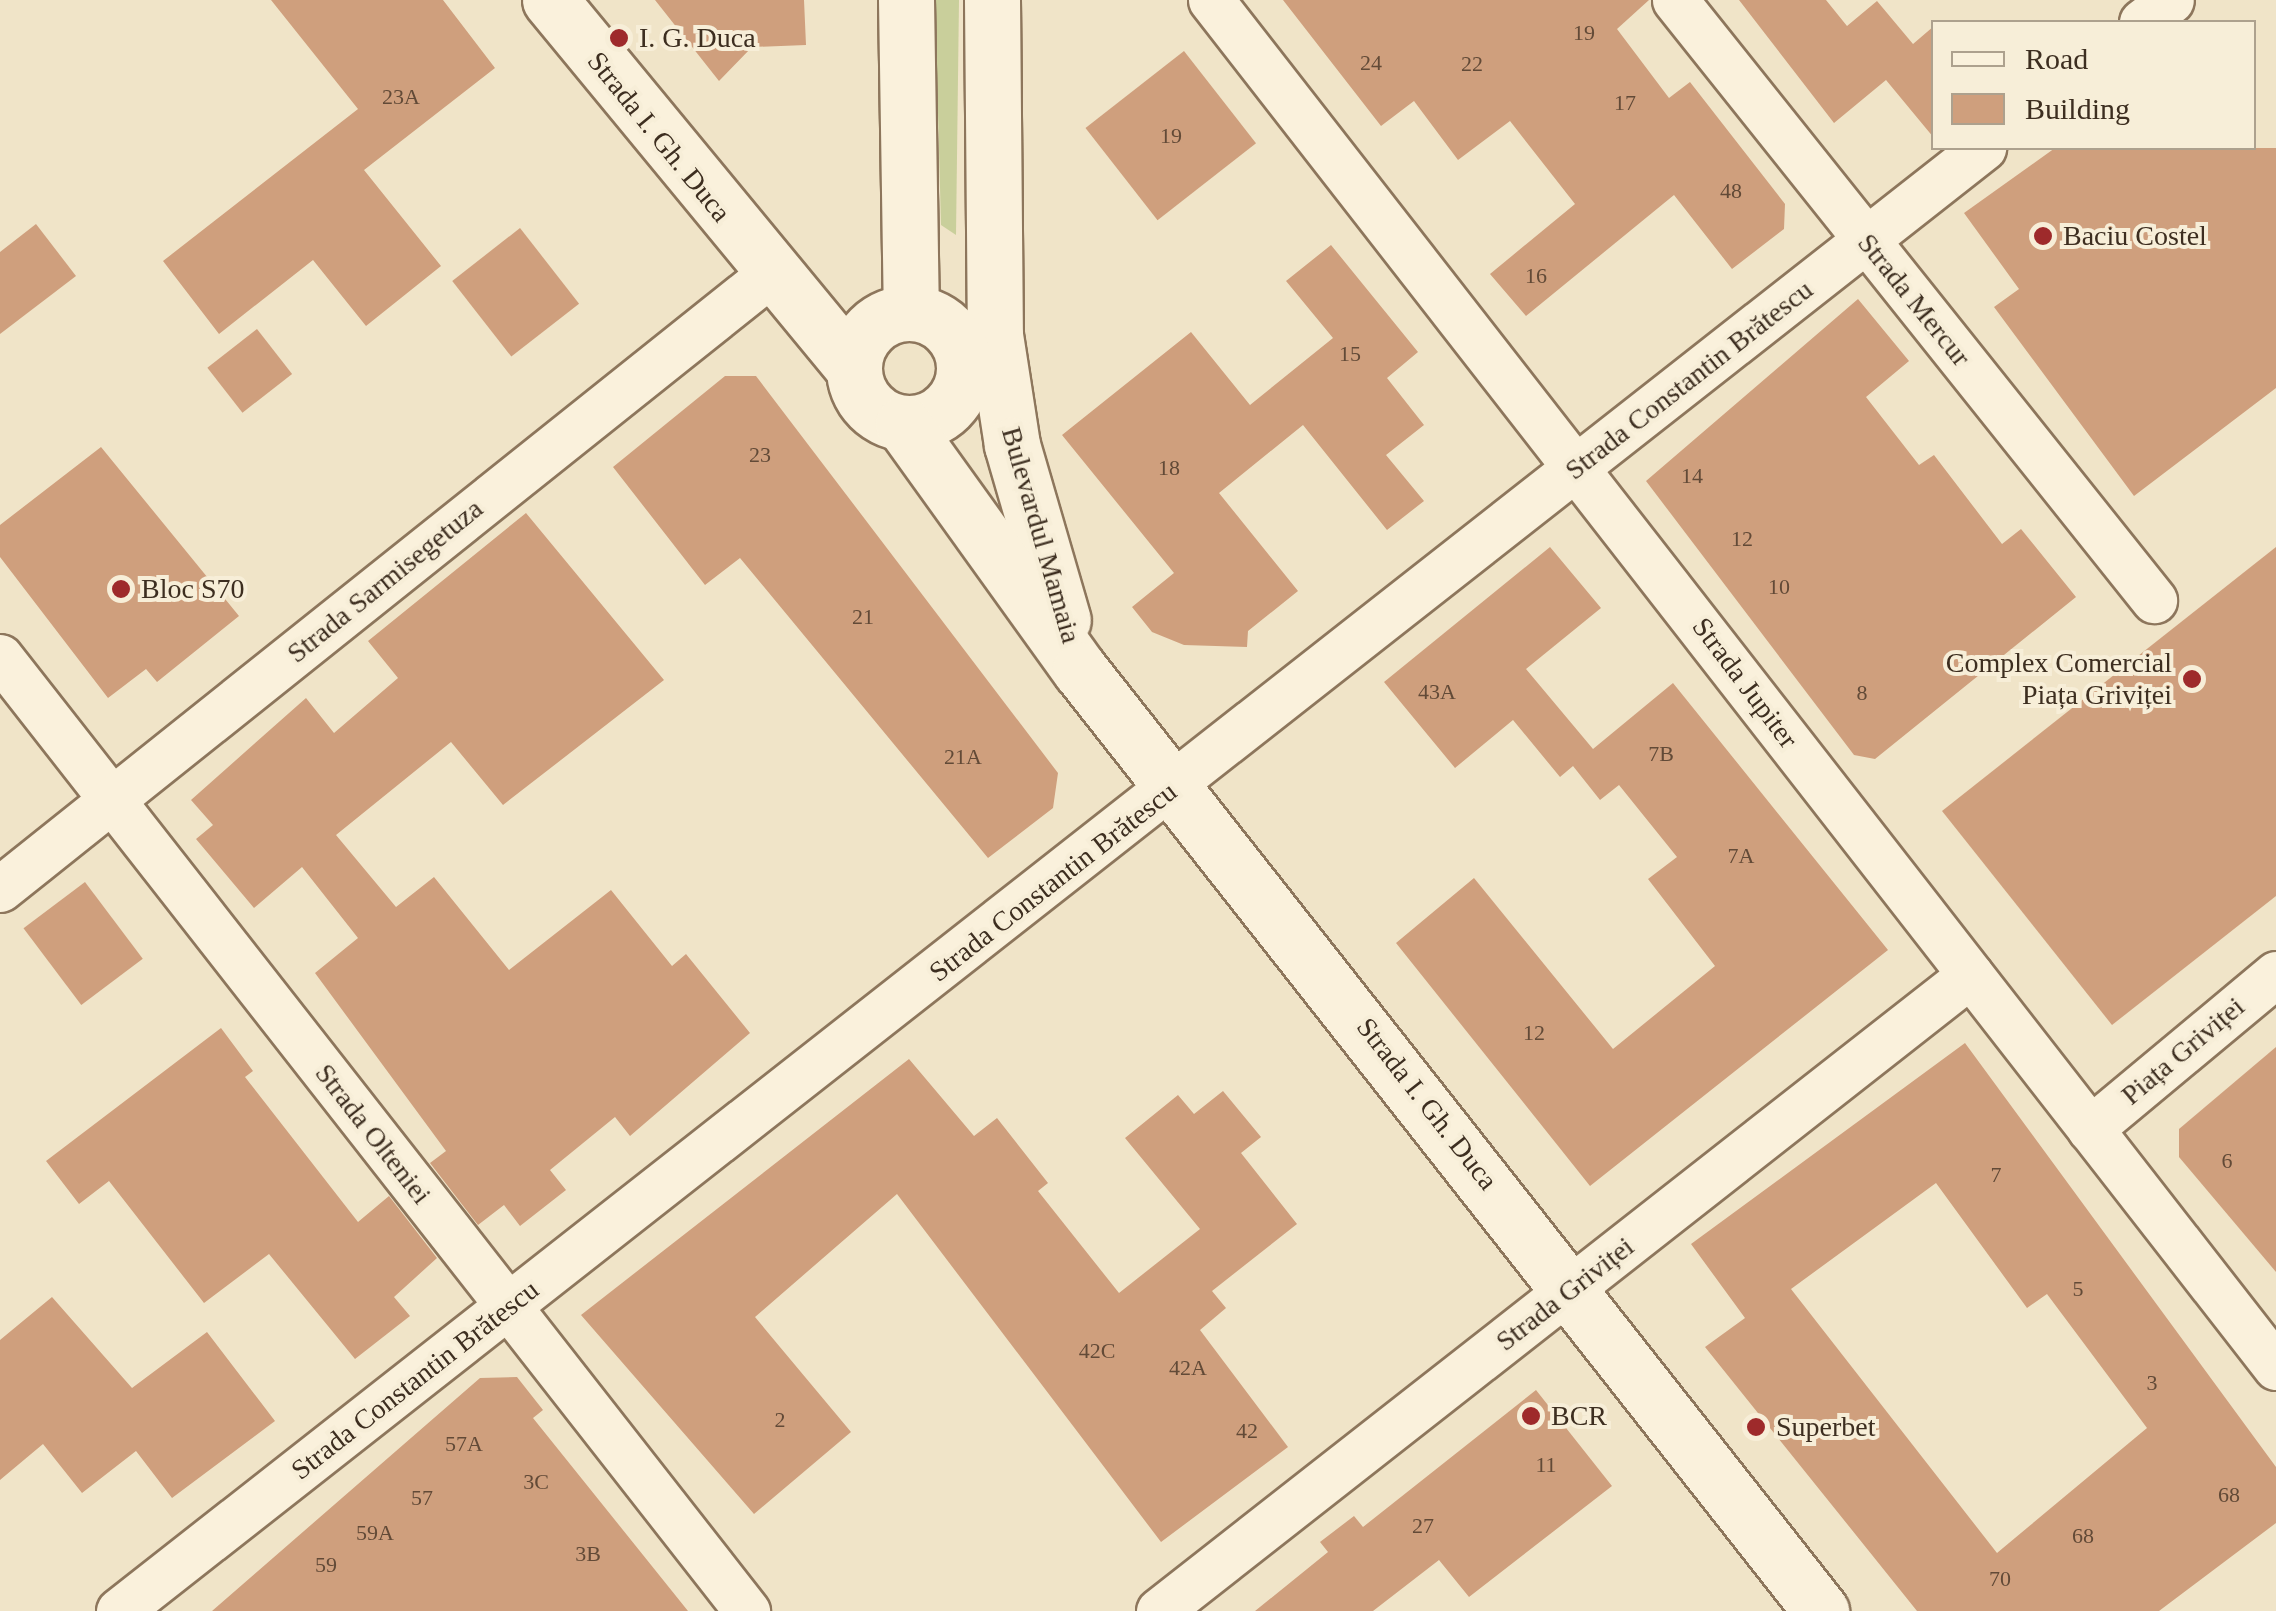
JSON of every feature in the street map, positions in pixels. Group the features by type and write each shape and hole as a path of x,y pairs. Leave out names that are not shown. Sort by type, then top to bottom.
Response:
{"main road":[{"name":"Strada I. Gh. Duca","path":"550,0 770,274 853,367"},
{"path":"897,316 906,0"},
{"name":"Bulevardul Mamaia","path":"992,0 988,220 1012,445 1080,670"},
{"name":"Bulevardul Mamaia","path":"961,370 988,220"},
{"name":"Strada I. Gh. Duca","path":"770,274 897,316"},
{"path":"897,316 942,324 961,370 938,416 903,424 872,410 853,367 862,338 897,316"},
{"name":"Strada I. Gh. Duca","path":"961,370 1029,600"},
{"name":"Strada I. Gh. Duca","path":"903,424 1080,670 1821,1611"}],"street":[{"name":"Strada Jupiter","path":"1210,0 1580,468 2276,1367"},
{"name":"Strada Mercur","path":"1675,0 2154,600"},
{"path":"2145,20 2171,0"},
{"name":"Strada Constantin Brătescu","path":"119,1611 1981,150"},
{"name":"Strada Sarmisegetuza","path":"0,888 770,274"},
{"name":"Strada Olteniei","path":"0,657 747,1611"},
{"name":"Piața Griviței","path":"2090,1128 2276,974"},
{"name":"Strada Griviței","path":"1160,1611 1970,975"}],"green space":[{"path":"935,0 959,0 956,235 941,225"}],"building":[{"path":"271,0 443,0 495,68 364,170 441,266 366,326 313,260 219,334 163,261 358,109"},
{"path":"655,0 804,0 806,45 752,47 719,81"},
{"path":"1283,0 1649,0 1617,29 1669,98 1690,82 1785,204 1784,229 1732,269 1674,195 1526,316 1490,274 1575,204 1510,121 1458,160 1414,101 1381,126"},
{"path":"1739,0 1826,0 1847,26 1877,1 1913,44 1931,29 1931,134 1886,80 1834,123"},
{"path":"1184,51 1256,143 1158,220 1085,128"},
{"path":"2276,148 2276,388 2134,496 1994,307 2019,289 1964,213 2052,150"},
{"path":"36,224 76,276 0,334 0,252"},
{"path":"520,228 579,304 511,357 452,281"},
{"path":"1331,245 1418,352 1387,378 1424,425 1386,455 1424,501 1387,530 1303,425 1219,493 1298,591 1248,631 1247,647 1184,645 1152,632 1132,607 1174,573 1062,435 1191,332 1250,405 1333,338 1286,281"},
{"path":"1858,299 1909,361 1866,397 1919,465 1934,455 2002,544 2021,529 2076,597 1875,759 1854,755 1646,481"},
{"path":"257,329 292,374 242,413 207,368"},
{"path":"725,376 756,376 1058,773 1053,808 988,858 740,558 705,585 613,467"},
{"name":"Bloc S70","path":"101,447 239,616 157,682 146,669 108,698 0,557 0,525"},
{"path":"526,513 664,680 503,805 451,742 336,835 396,907 434,877 509,970 611,890 672,966 686,954 750,1033 630,1136 615,1117 550,1170 566,1190 520,1226 504,1205 478,1225 430,1163 446,1151 315,973 358,938 302,867 254,908 196,839 213,825 191,800 306,698 334,733 398,678 368,641"},
{"path":"1550,547 1601,608 1526,669 1593,749 1673,683 1888,950 1590,1186 1396,943 1474,878 1613,1049 1715,966 1648,879 1677,857 1619,785 1600,800 1573,766 1560,777 1513,720 1455,768 1384,682"},
{"name":"Complex Comercial Piața Griviței","path":"2276,547 2276,896 2112,1025 1942,811"},
{"path":"85,882 143,959 81,1005 24,928"},
{"path":"221,1028 253,1071 245,1077 358,1222 389,1196 437,1258 394,1297 410,1316 355,1359 269,1254 204,1303 109,1181 79,1204 46,1161"},
{"path":"1965,1043 2276,1467 2276,1523 2159,1611 1917,1611 1705,1347 1745,1318 1691,1244","holes":["1936,1183 2027,1308 2047,1294 2147,1428 1997,1553 1791,1289"]},
{"path":"2276,1047 2276,1272 2179,1157 2179,1129"},
{"path":"909,1059 974,1136 997,1118 1048,1183 1038,1191 1119,1293 1200,1229 1125,1138 1178,1095 1194,1114 1223,1091 1261,1137 1241,1153 1297,1224 1212,1291 1226,1308 1200,1330 1288,1447 1161,1542 897,1194 755,1317 851,1432 754,1514 581,1315"},
{"path":"52,1297 132,1388 207,1332 275,1421 172,1498 136,1451 82,1493 43,1444 0,1480 0,1340"},
{"path":"517,1377 543,1410 533,1418 688,1611 212,1611 480,1378"},
{"path":"1536,1390 1612,1486 1469,1597 1439,1560 1373,1611 1255,1611 1328,1552 1320,1542 1354,1516 1363,1527"}],"place":[{"name":"I. G. Duca","path":"619,38"},
{"name":"Baciu Costel","path":"2043,236"},
{"name":"Bloc S70","path":"121,589"},
{"name":"Complex Comercial Piața Griviței","path":"2192,679"},
{"name":"BCR","path":"1531,1416"},
{"name":"Superbet","path":"1756,1427"}]}
